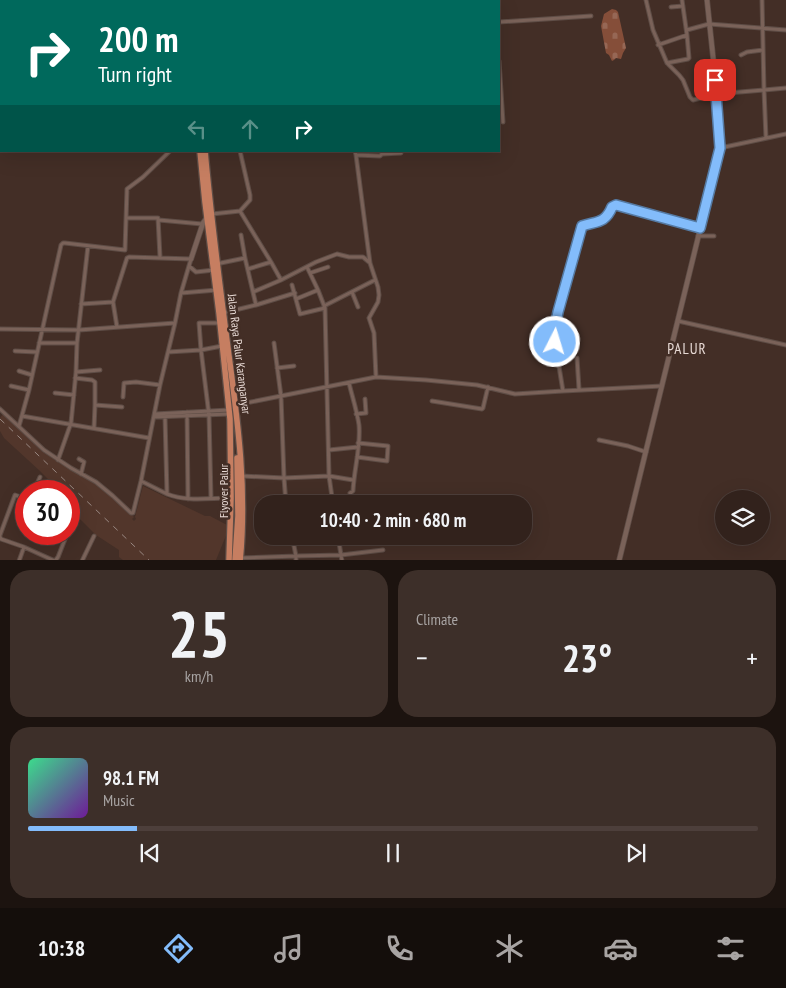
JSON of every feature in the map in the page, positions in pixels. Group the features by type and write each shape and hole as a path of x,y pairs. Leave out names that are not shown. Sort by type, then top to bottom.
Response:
{"main road":[{"name":"Jalan Raya Palur Karanganyar","path":"200,152 205,202 209,216"},
{"name":"Jalan Raya Palur Karanganyar","path":"205,152 209,216 225,346 236,405 242,476 242,509 235,560"},
{"name":"Jalan Raya Palur Karanganyar","path":"225,346 235,560"},
{"name":"Flyover Palur","path":"230,422 238,516 235,560"},
{"name":"Flyover Palur","path":"235,465 237,423"}],"street":[{"path":"646,0 658,44 667,63 683,80 691,99 695,100 716,94 786,88"},
{"path":"667,63 689,58 682,0"},
{"path":"620,560 720,148 707,0"},
{"path":"762,0 766,138"},
{"path":"671,7 683,6"},
{"path":"500,22 591,16"},
{"path":"687,30 710,24 786,30"},
{"path":"658,44 687,35"},
{"path":"741,55 747,52 763,50"},
{"path":"500,88 503,122"},
{"path":"720,148 786,134"},
{"path":"19,426 29,390 61,245 65,243 125,250 127,189 169,152"},
{"path":"0,409 44,450 96,482 133,512 182,293 202,224 209,216 240,211 249,202 250,197 240,152"},
{"path":"376,377 374,333 369,318 378,300 378,284 370,263 356,153 380,156 382,153 401,153"},
{"path":"563,390 554,332 582,226 602,221 612,207 616,205 700,228"},
{"path":"240,211 281,280"},
{"path":"127,218 157,217 159,220 202,224"},
{"path":"159,220 160,257"},
{"path":"240,235 256,305"},
{"path":"698,236 714,236"},
{"path":"58,460 71,424 77,343 88,246"},
{"path":"253,292 316,262 339,254 349,257 363,257 370,263"},
{"path":"117,327 113,302 129,256 191,259"},
{"path":"189,266 196,272 245,258"},
{"path":"248,269 271,262"},
{"path":"307,266 324,307 329,450 328,476 331,495"},
{"path":"310,273 328,267"},
{"path":"292,285 300,314 324,307 375,280"},
{"path":"182,293 218,290"},
{"path":"296,299 318,290"},
{"path":"352,292 358,307"},
{"path":"221,313 256,305 294,293"},
{"path":"81,304 113,302"},
{"path":"678,321 786,345"},
{"path":"0,328 79,330 175,323"},
{"path":"211,498 209,413 201,350 200,323 222,323"},
{"path":"39,343 77,343"},
{"path":"274,343 281,396 285,495"},
{"path":"168,352 225,346"},
{"path":"15,351 36,352"},
{"path":"576,358 579,389"},
{"path":"277,368 294,366"},
{"path":"76,372 100,370"},
{"path":"19,371 32,375"},
{"path":"236,405 376,377 434,380 478,385 515,394 579,389 662,386"},
{"path":"75,378 94,381 94,428"},
{"path":"123,397 124,384 136,382 160,385"},
{"path":"349,382 359,426 354,491 350,493 351,495"},
{"path":"11,386 29,390"},
{"path":"432,401 482,409 488,387"},
{"path":"56,393 74,395"},
{"path":"356,414 366,413 365,399"},
{"path":"95,405 122,408"},
{"path":"155,415 229,412"},
{"path":"155,415 165,417 187,414"},
{"path":"187,414 188,499"},
{"path":"22,416 149,438"},
{"path":"165,417 167,494"},
{"path":"599,440 646,452"},
{"path":"329,450 358,445 388,446 388,462 356,457"},
{"path":"79,459 84,462 81,474"},
{"path":"242,476 284,478 328,476 354,480"},
{"path":"141,482 177,498 231,498"},
{"path":"15,496 0,536 1,539 55,560 63,545"},
{"path":"83,560 94,536"},
{"path":"294,545 296,560"},
{"path":"339,545 342,560"},
{"path":"19,560 24,547"},
{"path":"235,560 341,555 383,550"}],"shaded area":[{"path":"3,414 55,460 112,496 134,517 132,519 134,521 143,486 227,525 227,533 216,560 123,560 119,557 119,550 96,535 80,519 80,480 49,480 4,438 0,431 0,418"}],"green space":[{"path":"612,9 618,12 626,48 621,59 616,58 612,61 606,53 601,26 604,14"}],"railway":[{"path":"0,419 149,560"}],"district":[{"name":"PALUR","path":"687,349"}],"route":[{"path":"555,342 554,332 558,312 582,226 602,221 606,218 612,207 616,205 700,228 720,148 715,80"}]}
